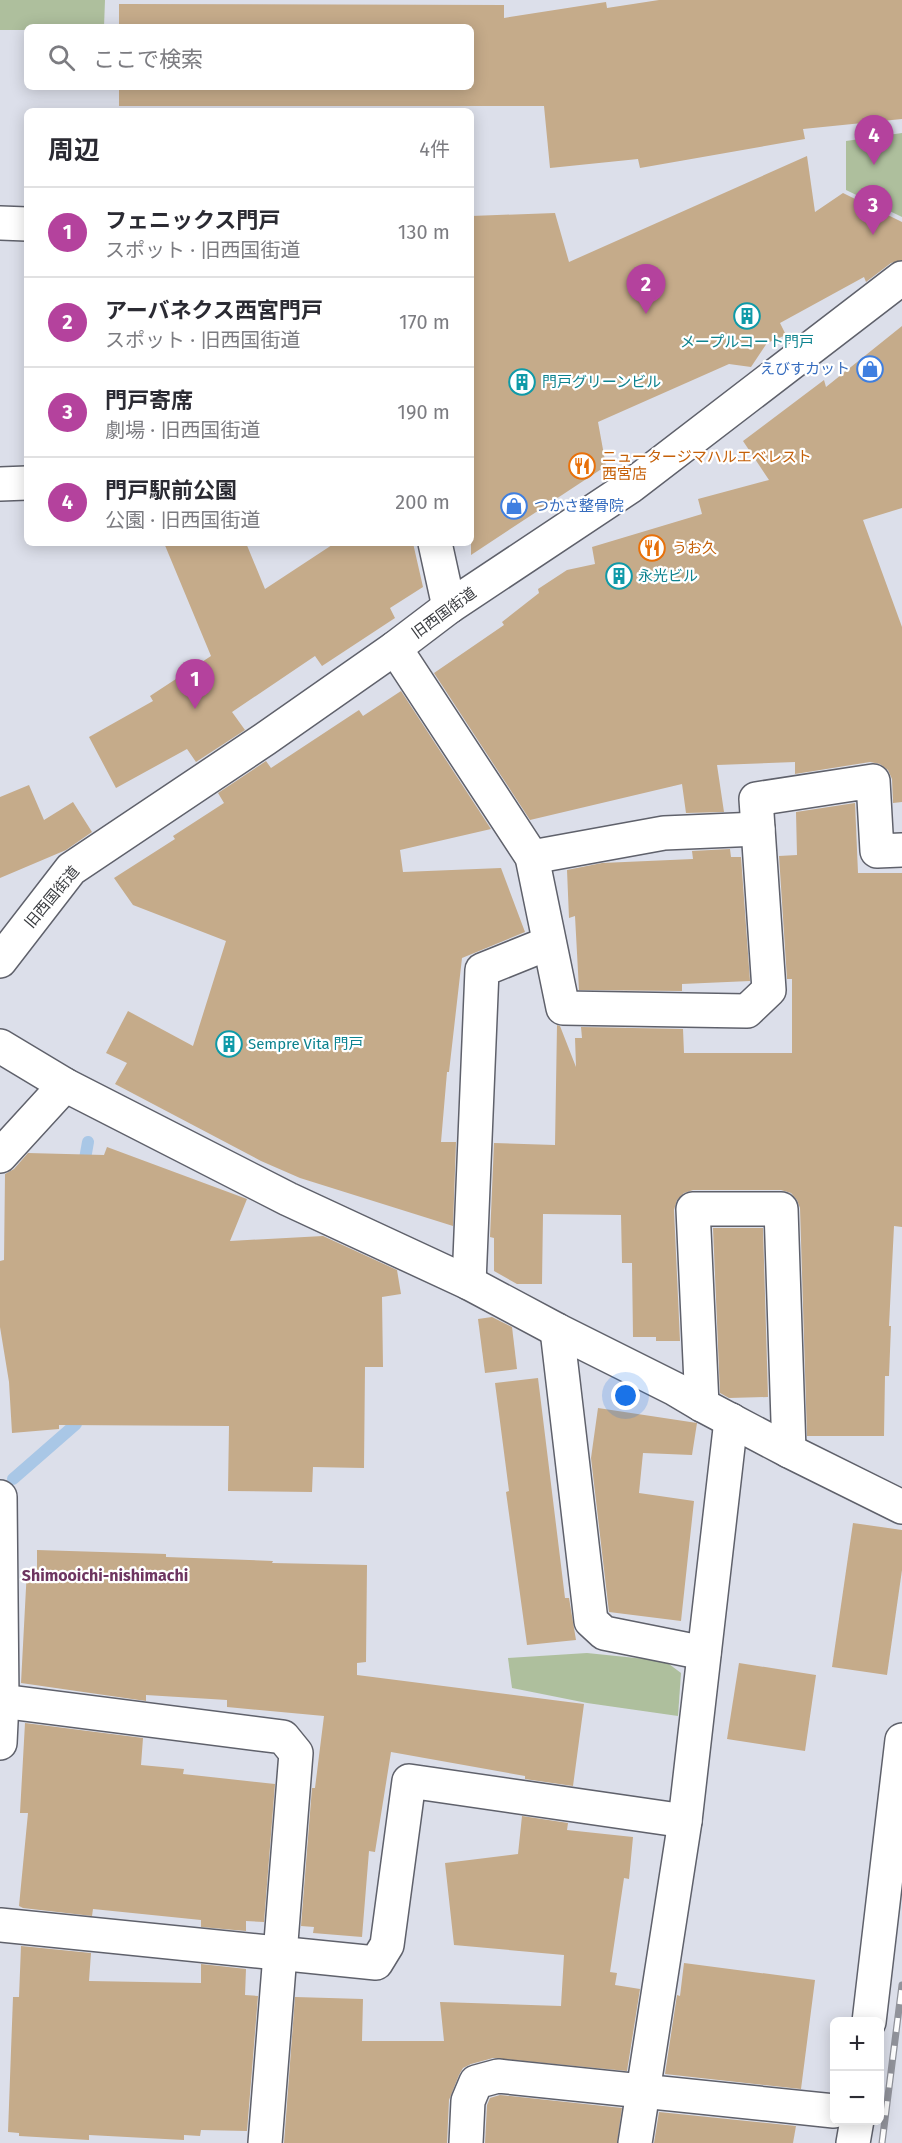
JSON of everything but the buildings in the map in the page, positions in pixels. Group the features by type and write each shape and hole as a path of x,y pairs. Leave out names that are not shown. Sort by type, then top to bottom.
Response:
{"street":[{"path":"0,223 24,224"},
{"name":"旧西国街道","path":"0,961 71,869 210,777 395,648 449,607 631,486 902,278"},
{"path":"0,484 24,483"},
{"path":"436,546 449,607"},
{"path":"395,648 532,856 562,1008 747,1011 769,990 756,800 873,781 877,851 902,850"},
{"path":"532,856 664,833 758,829"},
{"path":"469,1283 482,970 549,943"},
{"path":"0,1047 65,1085 288,1199 469,1283 675,1389 702,1406 902,1507"},
{"path":"0,1156 65,1085"},
{"path":"702,1406 693,1209 781,1209 789,1451"},
{"path":"557,1330 591,1620 604,1633 704,1653"},
{"path":"635,2143 685,1821 731,1420"},
{"path":"0,1497 2,1701 0,1743"},
{"path":"2,1701 284,1737 296,1753 266,2143"},
{"path":"870,2017 902,1740"},
{"path":"0,1925 376,1963 387,1946 409,1781 685,1821"},
{"path":"466,2143 468,2101 476,2082 498,2076 830,2111"},
{"path":"853,2143 856,2125"}],"green space":[{"path":"0,0 105,0 104,24 24,24 24,30 0,30"},
{"path":"902,133 902,217 846,190 846,141"},
{"path":"587,1653 665,1661 681,1673 678,1716 587,1703 512,1688 508,1658"}],"waterway":[{"path":"83,1170 88,1142"},
{"path":"13,1479 76,1424 75,1410"}],"railway":[{"path":"882,2143 902,1985"}],"place":[{"name":"門戸駅前公園","path":"874,165"},
{"name":"門戸寄席","path":"873,235"},
{"name":"アーバネクス西宮門戸","path":"646,314"},
{"name":"メープルコート門戸","path":"747,316"},
{"name":"えびすカット","path":"870,369"},
{"name":"門戸グリーンビル","path":"522,382"},
{"name":"ニュータージマハルエベレスト 西宮店","path":"582,466"},
{"name":"つかさ整骨院","path":"514,506"},
{"name":"うお久","path":"652,548"},
{"name":"永光ビル","path":"619,576"},
{"name":"フェニックス門戸","path":"195,709"},
{"name":"Sempre Vita 門戸","path":"229,1044"}],"district":[{"name":"Shimooichi-nishimachi","path":"105,1575"}]}
